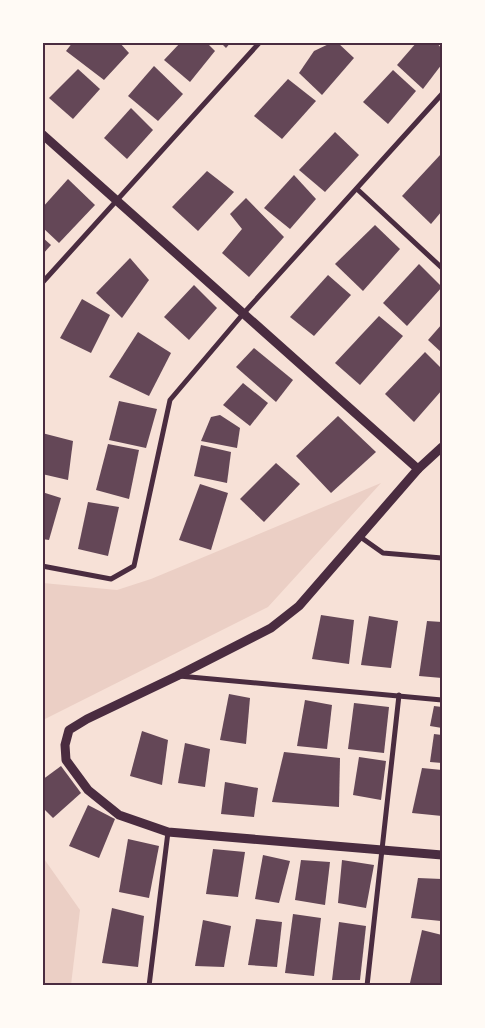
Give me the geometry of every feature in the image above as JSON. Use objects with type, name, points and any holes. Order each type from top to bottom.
[{"type":"street","points":[[42,283],[260,42]]},
{"type":"street","points":[[42,566],[111,579],[134,566],[170,400],[243,314],[442,94]]},
{"type":"street","points":[[42,134],[418,468]]},
{"type":"street","points":[[357,189],[442,268]]},
{"type":"street","points":[[442,447],[418,468],[299,606],[271,628],[87,719],[69,730],[65,744],[66,760],[88,790],[119,815],[168,832],[442,855]]},
{"type":"street","points":[[359,536],[383,553],[442,558]]},
{"type":"street","points":[[177,676],[442,700]]},
{"type":"street","points":[[368,986],[399,695]]},
{"type":"street","points":[[149,986],[168,832]]},
{"type":"shaded area","points":[[381,483],[268,607],[43,720],[43,583],[117,590],[151,579]]},
{"type":"shaded area","points":[[42,856],[80,910],[71,985],[43,985]]},
{"type":"building","points":[[73,42],[93,42],[94,44],[96,42],[119,42],[129,53],[104,80],[66,51]]},
{"type":"building","points":[[181,42],[206,42],[215,51],[190,82],[164,60]]},
{"type":"building","points":[[220,42],[231,42],[226,48]]},
{"type":"building","points":[[337,42],[354,58],[322,95],[299,73],[314,51]]},
{"type":"building","points":[[417,42],[436,42],[442,49],[442,64],[423,89],[397,65]]},
{"type":"building","points":[[154,66],[183,94],[158,121],[128,96]]},
{"type":"building","points":[[78,69],[100,89],[73,119],[49,98]]},
{"type":"building","points":[[393,70],[416,91],[388,124],[363,102]]},
{"type":"building","points":[[288,79],[316,101],[282,139],[254,116]]},
{"type":"building","points":[[131,108],[153,130],[127,159],[104,138]]},
{"type":"building","points":[[335,132],[359,155],[325,192],[299,170]]},
{"type":"building","points":[[441,154],[442,211],[431,224],[402,196]]},
{"type":"building","points":[[207,171],[234,192],[198,231],[172,207]]},
{"type":"building","points":[[294,175],[316,199],[290,229],[264,208]]},
{"type":"building","points":[[68,179],[95,205],[59,243],[42,227],[42,208]]},
{"type":"building","points":[[246,198],[284,237],[249,277],[222,253],[242,229],[230,214]]},
{"type":"building","points":[[375,225],[400,249],[363,291],[335,264]]},
{"type":"building","points":[[42,237],[51,245],[42,255]]},
{"type":"building","points":[[130,258],[149,280],[122,318],[96,293]]},
{"type":"building","points":[[419,264],[442,287],[407,326],[383,303]]},
{"type":"building","points":[[328,275],[351,295],[314,336],[290,317]]},
{"type":"building","points":[[194,285],[217,308],[189,340],[164,317]]},
{"type":"building","points":[[82,299],[110,315],[91,353],[60,338]]},
{"type":"building","points":[[379,316],[403,336],[360,385],[335,363]]},
{"type":"building","points":[[442,324],[442,353],[428,340]]},
{"type":"building","points":[[138,332],[171,353],[149,396],[109,377]]},
{"type":"building","points":[[254,348],[293,380],[276,402],[236,367]]},
{"type":"building","points":[[425,352],[442,369],[442,390],[414,422],[385,394]]},
{"type":"building","points":[[243,383],[268,403],[250,426],[223,405]]},
{"type":"building","points":[[119,401],[157,409],[146,448],[109,440]]},
{"type":"building","points":[[220,415],[240,428],[237,448],[201,441],[211,417]]},
{"type":"building","points":[[338,416],[376,452],[331,493],[296,456]]},
{"type":"building","points":[[42,433],[73,441],[68,480],[42,474]]},
{"type":"building","points":[[108,444],[139,450],[129,499],[96,490]]},
{"type":"building","points":[[201,445],[231,452],[227,483],[194,476]]},
{"type":"building","points":[[276,463],[300,484],[264,522],[240,499]]},
{"type":"building","points":[[200,484],[228,493],[211,550],[179,540]]},
{"type":"building","points":[[42,492],[61,498],[49,540],[42,539]]},
{"type":"building","points":[[88,502],[119,507],[108,556],[78,549]]},
{"type":"building","points":[[321,615],[354,620],[349,664],[312,659]]},
{"type":"building","points":[[369,616],[398,621],[391,668],[361,665]]},
{"type":"building","points":[[427,621],[442,622],[442,678],[419,676]]},
{"type":"building","points":[[229,694],[250,698],[246,744],[220,740]]},
{"type":"building","points":[[305,700],[332,705],[327,749],[297,746]]},
{"type":"building","points":[[354,703],[389,707],[384,753],[348,749]]},
{"type":"building","points":[[434,706],[442,707],[442,728],[430,726]]},
{"type":"building","points":[[142,731],[168,740],[162,785],[130,776]]},
{"type":"building","points":[[434,734],[442,735],[442,763],[430,762]]},
{"type":"building","points":[[185,743],[210,749],[205,787],[178,783]]},
{"type":"building","points":[[284,752],[340,758],[339,807],[272,802]]},
{"type":"building","points":[[359,757],[386,761],[381,800],[353,795]]},
{"type":"building","points":[[61,766],[81,793],[53,818],[42,807],[42,780]]},
{"type":"building","points":[[422,768],[442,770],[442,816],[412,813]]},
{"type":"building","points":[[225,782],[258,788],[254,817],[221,814]]},
{"type":"building","points":[[88,805],[115,819],[99,858],[69,846]]},
{"type":"building","points":[[128,839],[159,846],[149,898],[119,892]]},
{"type":"building","points":[[213,849],[245,852],[238,897],[206,894]]},
{"type":"building","points":[[263,855],[290,861],[279,903],[255,899]]},
{"type":"building","points":[[301,860],[330,862],[325,905],[295,900]]},
{"type":"building","points":[[342,860],[374,865],[366,908],[338,903]]},
{"type":"building","points":[[418,878],[442,879],[441,921],[411,918]]},
{"type":"building","points":[[112,908],[144,916],[138,967],[102,963]]},
{"type":"building","points":[[293,914],[321,918],[314,976],[285,973]]},
{"type":"building","points":[[256,919],[282,922],[277,967],[248,965]]},
{"type":"building","points":[[203,920],[231,926],[224,967],[195,966]]},
{"type":"building","points":[[339,922],[366,926],[360,980],[332,980]]},
{"type":"building","points":[[422,930],[442,935],[442,986],[410,983]]}]
